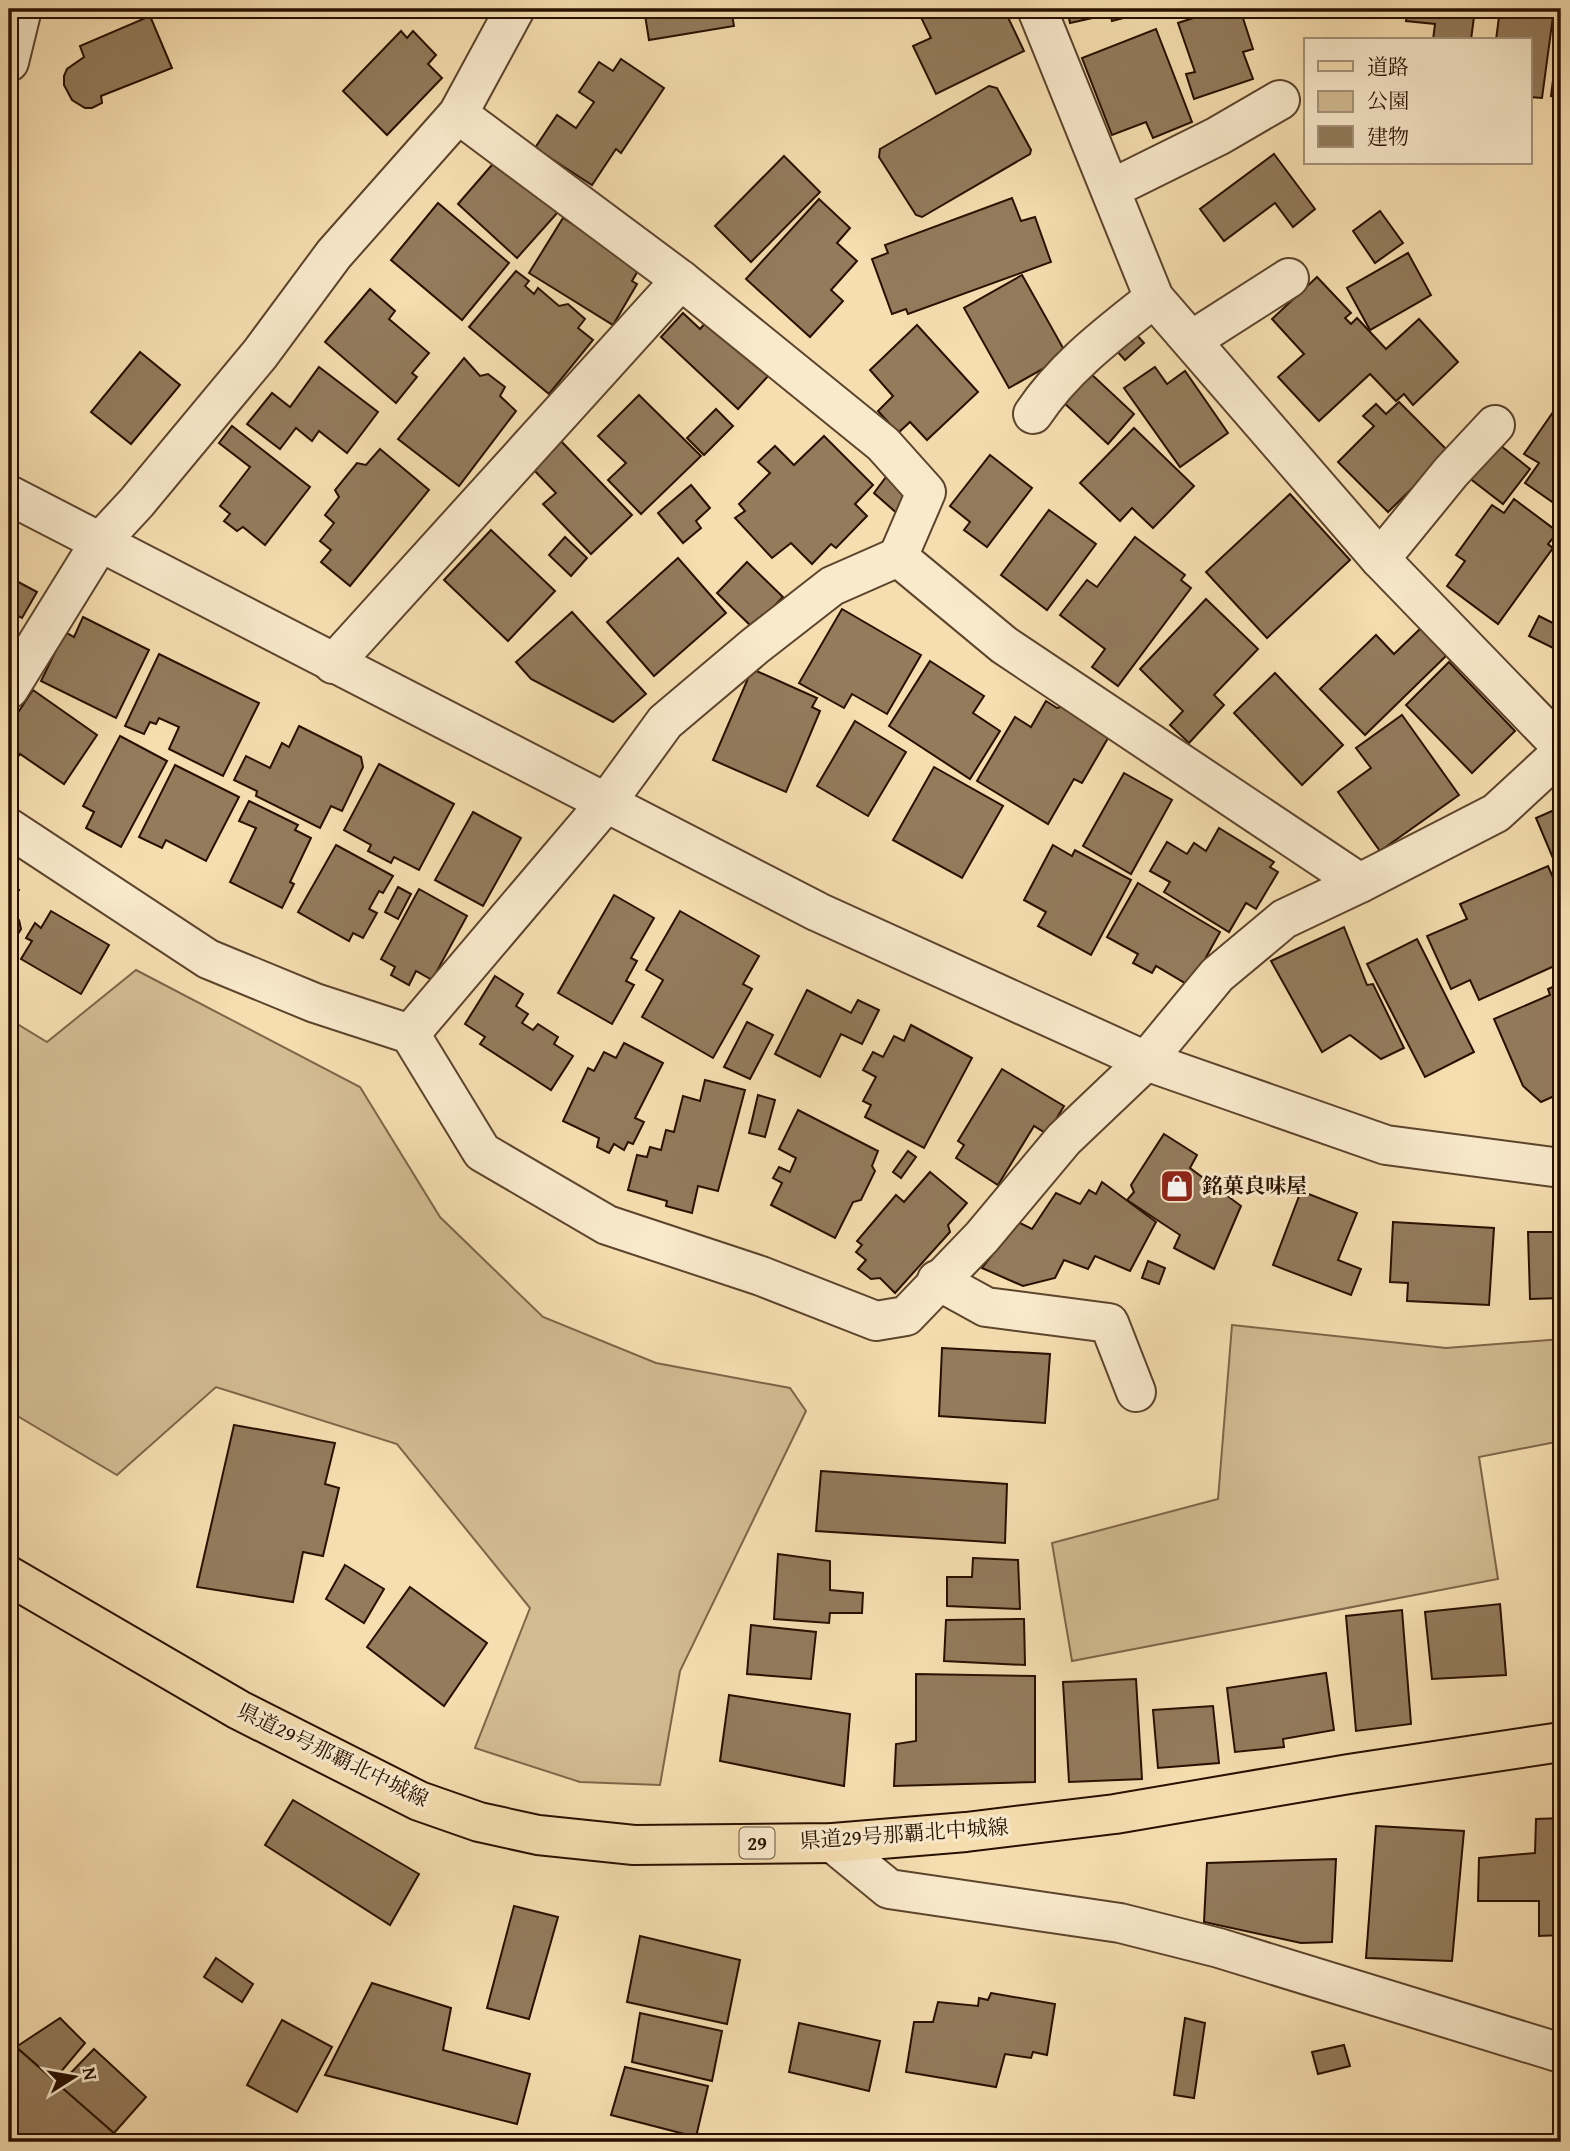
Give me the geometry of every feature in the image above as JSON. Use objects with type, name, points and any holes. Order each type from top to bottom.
[{"type":"main road","name":"県道29号那覇北中城線","points":[[9,1576],[239,1710],[419,1801],[479,1822],[538,1835],[634,1845],[833,1843],[966,1832],[1115,1814],[1561,1742]]},
{"type":"street","points":[[9,62],[22,9]]},
{"type":"street","points":[[9,688],[100,542],[137,502],[260,354],[334,254],[458,114],[515,9]]},
{"type":"street","points":[[9,828],[208,959],[315,1003],[410,1034],[482,1152],[607,1225],[761,1276],[876,1321],[905,1316],[937,1280],[982,1237],[1064,1139],[1146,1061],[1217,975],[1284,919],[1496,813],[1557,760],[1154,298],[1037,9]]},
{"type":"street","points":[[1111,189],[1219,136],[1280,100]]},
{"type":"street","points":[[410,1034],[606,803],[665,722],[832,586],[898,557],[926,492],[883,444],[681,280],[458,114]]},
{"type":"street","points":[[1192,340],[1289,278]]},
{"type":"street","points":[[334,664],[681,280]]},
{"type":"street","points":[[1033,414],[1050,388],[1154,298]]},
{"type":"street","points":[[1380,559],[1451,472],[1495,425]]},
{"type":"street","points":[[9,495],[818,912],[1146,1061],[1386,1145],[1561,1168]]},
{"type":"street","points":[[898,557],[1004,645],[1360,883]]},
{"type":"street","points":[[937,1280],[986,1307],[1109,1323],[1136,1392]]},
{"type":"street","points":[[833,1843],[889,1889],[1145,1929],[1219,1948],[1561,2053]]},
{"type":"green space","points":[[136,970],[360,1087],[440,1217],[543,1317],[656,1363],[790,1388],[806,1411],[680,1671],[660,1785],[580,1782],[475,1748],[530,1608],[397,1444],[216,1387],[117,1475],[9,1411],[9,1019],[47,1042]]},
{"type":"green space","points":[[1232,1325],[1446,1348],[1561,1339],[1561,1441],[1479,1457],[1498,1579],[1072,1661],[1052,1543],[1218,1499]]},
{"type":"building","points":[[644,9],[731,9],[734,26],[649,40]]},
{"type":"building","points":[[917,9],[1004,9],[1024,51],[936,94],[913,46],[931,38]]},
{"type":"building","points":[[1067,9],[1095,9],[1097,17],[1070,23]]},
{"type":"building","points":[[1109,9],[1157,9],[1112,21]]},
{"type":"building","points":[[1221,9],[1240,9],[1253,49],[1243,52],[1253,79],[1194,99],[1186,74],[1195,72],[1178,23]]},
{"type":"building","points":[[1408,9],[1475,9],[1471,38],[1433,38],[1435,24],[1406,21]]},
{"type":"building","points":[[1500,9],[1554,9],[1542,98],[1532,97],[1532,38],[1496,38]]},
{"type":"building","points":[[150,16],[172,68],[101,96],[102,103],[92,108],[85,108],[72,100],[64,85],[64,76],[67,69],[84,57],[80,46]]},
{"type":"building","points":[[1561,17],[1561,97],[1551,96]]},
{"type":"building","points":[[1156,29],[1192,122],[1153,138],[1146,122],[1112,135],[1082,58]]},
{"type":"building","points":[[401,31],[407,38],[413,31],[436,55],[428,64],[442,78],[387,135],[343,91]]},
{"type":"building","points":[[621,59],[664,88],[621,153],[616,149],[592,185],[535,148],[557,115],[576,128],[594,102],[579,92],[599,62],[613,71]]},
{"type":"building","points":[[989,86],[997,88],[1031,150],[1030,154],[922,217],[916,215],[879,157],[880,149]]},
{"type":"building","points":[[1274,154],[1315,209],[1293,227],[1275,203],[1224,241],[1200,209]]},
{"type":"building","points":[[784,156],[820,192],[751,262],[715,226]]},
{"type":"building","points":[[498,158],[558,212],[517,258],[458,204]]},
{"type":"building","points":[[1012,198],[1021,221],[1035,217],[1051,262],[908,314],[906,309],[892,314],[872,259],[888,253],[885,245]]},
{"type":"building","points":[[819,199],[850,228],[837,243],[857,261],[831,290],[843,301],[810,337],[746,279]]},
{"type":"building","points":[[438,203],[509,263],[462,320],[391,260]]},
{"type":"building","points":[[1380,211],[1403,243],[1375,263],[1353,231]]},
{"type":"building","points":[[575,216],[642,264],[632,281],[637,284],[613,325],[529,273],[563,218],[571,223]]},
{"type":"building","points":[[1408,253],[1431,295],[1370,330],[1347,288]]},
{"type":"building","points":[[516,271],[529,281],[525,286],[534,294],[538,288],[559,306],[568,304],[585,319],[578,328],[593,340],[549,394],[469,327]]},
{"type":"building","points":[[1022,275],[1067,355],[1009,388],[964,308]]},
{"type":"building","points":[[1317,277],[1351,313],[1345,318],[1351,324],[1357,318],[1386,349],[1419,319],[1458,362],[1413,405],[1404,394],[1396,401],[1370,374],[1319,421],[1278,377],[1304,354],[1272,319]]},
{"type":"building","points":[[370,289],[395,311],[389,319],[429,353],[412,373],[417,377],[396,403],[325,342]]},
{"type":"building","points":[[683,313],[700,329],[709,319],[769,375],[738,409],[661,337]]},
{"type":"building","points":[[917,325],[978,392],[927,440],[910,422],[898,433],[878,411],[893,396],[870,370]]},
{"type":"building","points":[[1134,332],[1144,343],[1125,360],[1115,349]]},
{"type":"building","points":[[140,352],[180,385],[131,444],[91,412]]},
{"type":"building","points":[[464,358],[480,376],[488,374],[505,387],[500,396],[516,411],[459,486],[398,439]]},
{"type":"building","points":[[319,367],[378,412],[347,453],[319,431],[312,441],[296,428],[280,449],[247,424],[272,393],[290,407]]},
{"type":"building","points":[[1155,367],[1167,384],[1185,371],[1228,433],[1180,467],[1124,388]]},
{"type":"building","points":[[1089,372],[1134,414],[1108,444],[1062,401]]},
{"type":"building","points":[[639,395],[701,456],[641,514],[608,480],[626,463],[598,436]]},
{"type":"building","points":[[1399,402],[1449,452],[1388,512],[1338,462],[1374,426],[1363,416],[1376,404],[1386,414]]},
{"type":"building","points":[[1560,402],[1561,508],[1525,483],[1539,463],[1524,454]]},
{"type":"building","points":[[716,409],[733,426],[704,455],[687,438]]},
{"type":"building","points":[[232,426],[310,487],[265,545],[243,527],[237,531],[224,521],[230,514],[220,506],[250,467],[219,443]]},
{"type":"building","points":[[1134,428],[1194,486],[1153,528],[1132,508],[1120,521],[1080,483]]},
{"type":"building","points":[[824,436],[873,485],[855,504],[867,516],[836,548],[831,544],[812,564],[791,543],[772,558],[735,518],[745,511],[739,504],[770,473],[758,462],[775,446],[794,465]]},
{"type":"building","points":[[559,439],[632,515],[591,554],[543,504],[556,493],[530,466]]},
{"type":"building","points":[[1496,442],[1530,469],[1503,504],[1468,477]]},
{"type":"building","points":[[380,449],[429,490],[350,586],[321,562],[331,550],[320,541],[334,523],[325,515],[339,497],[335,490],[357,463],[366,465]]},
{"type":"building","points":[[990,455],[1032,488],[987,547],[964,530],[970,522],[950,506]]},
{"type":"building","points":[[892,469],[912,487],[900,516],[874,493]]},
{"type":"building","points":[[691,485],[710,508],[696,521],[701,528],[683,543],[658,513]]},
{"type":"building","points":[[1290,494],[1350,560],[1267,638],[1206,572]]},
{"type":"building","points":[[1514,499],[1558,532],[1548,544],[1553,548],[1498,624],[1447,586],[1465,561],[1456,555],[1492,505],[1504,513]]},
{"type":"building","points":[[1049,510],[1096,544],[1047,610],[1001,575]]},
{"type":"building","points":[[491,530],[555,591],[508,641],[444,580]]},
{"type":"building","points":[[565,537],[587,558],[571,576],[549,555]]},
{"type":"building","points":[[1135,537],[1185,575],[1181,580],[1191,588],[1118,686],[1092,667],[1105,649],[1060,615],[1087,580],[1097,587]]},
{"type":"building","points":[[678,558],[726,613],[654,676],[607,622]]},
{"type":"building","points":[[747,562],[783,597],[753,628],[717,593]]},
{"type":"building","points":[[9,577],[37,592],[22,618],[12,613],[9,621]]},
{"type":"building","points":[[1206,599],[1258,649],[1214,695],[1224,705],[1189,743],[1170,725],[1183,711],[1140,669]]},
{"type":"building","points":[[842,609],[921,655],[887,714],[852,694],[844,708],[799,683]]},
{"type":"building","points":[[572,612],[646,694],[613,722],[531,679],[516,662]]},
{"type":"building","points":[[1539,616],[1561,627],[1561,636],[1555,649],[1529,636]]},
{"type":"building","points":[[83,617],[149,650],[116,718],[41,681],[65,632],[74,637]]},
{"type":"building","points":[[1422,627],[1447,655],[1365,735],[1320,689],[1376,635],[1394,654]]},
{"type":"building","points":[[159,654],[259,703],[223,776],[169,749],[179,727],[159,718],[156,724],[150,722],[144,734],[125,726]]},
{"type":"building","points":[[930,661],[984,696],[973,713],[1000,731],[970,779],[889,726]]},
{"type":"building","points":[[1449,662],[1515,731],[1472,773],[1406,705]]},
{"type":"building","points":[[752,669],[817,698],[812,707],[820,711],[786,792],[713,760]]},
{"type":"building","points":[[1275,673],[1343,745],[1302,785],[1234,713]]},
{"type":"building","points":[[33,690],[97,735],[64,784],[20,754],[13,764],[9,761],[9,726]]},
{"type":"building","points":[[1046,701],[1057,708],[1077,703],[1115,726],[1082,783],[1074,779],[1048,824],[977,781],[1015,717],[1031,727]]},
{"type":"building","points":[[1402,715],[1459,795],[1380,851],[1338,792],[1371,768],[1356,748]]},
{"type":"building","points":[[855,721],[906,752],[868,816],[817,786]]},
{"type":"building","points":[[299,726],[361,757],[363,767],[342,811],[331,806],[320,828],[256,796],[257,791],[234,780],[246,756],[270,768],[282,743],[289,747]]},
{"type":"building","points":[[120,736],[167,761],[121,847],[86,828],[94,812],[83,806]]},
{"type":"building","points":[[379,764],[454,804],[419,870],[394,857],[391,863],[368,851],[371,845],[344,830]]},
{"type":"building","points":[[175,765],[239,797],[206,861],[166,840],[162,848],[139,837]]},
{"type":"building","points":[[934,767],[1003,806],[962,878],[893,840]]},
{"type":"building","points":[[1124,773],[1172,800],[1131,874],[1083,846]]},
{"type":"building","points":[[249,801],[298,825],[295,830],[311,838],[290,882],[294,884],[282,908],[230,882],[256,828],[239,821]]},
{"type":"building","points":[[1561,807],[1561,868],[1558,870],[1536,818]]},
{"type":"building","points":[[473,812],[521,838],[483,906],[435,880]]},
{"type":"building","points":[[1219,828],[1274,862],[1270,867],[1278,872],[1256,909],[1246,903],[1229,932],[1164,892],[1170,882],[1150,871],[1167,842],[1187,854],[1194,843],[1206,851]]},
{"type":"building","points":[[336,845],[393,876],[383,893],[379,891],[369,909],[377,913],[363,938],[353,933],[349,941],[298,912]]},
{"type":"building","points":[[1053,845],[1072,856],[1075,850],[1131,880],[1091,955],[1038,926],[1046,912],[1024,900]]},
{"type":"building","points":[[1548,866],[1561,896],[1561,963],[1479,1000],[1470,980],[1451,989],[1427,936],[1467,919],[1460,904]]},
{"type":"building","points":[[9,883],[19,890],[9,904]]},
{"type":"building","points":[[1138,883],[1220,932],[1190,986],[1156,966],[1152,973],[1133,963],[1138,954],[1107,937]]},
{"type":"building","points":[[398,887],[411,894],[398,919],[385,912]]},
{"type":"building","points":[[419,889],[467,916],[432,980],[416,971],[409,985],[391,975],[395,967],[381,959]]},
{"type":"building","points":[[614,895],[654,918],[631,958],[637,961],[626,981],[634,985],[612,1024],[558,993]]},
{"type":"building","points":[[51,911],[109,945],[81,994],[21,959],[32,941],[26,938],[35,923],[41,928]]},
{"type":"building","points":[[680,911],[759,956],[743,984],[752,989],[713,1058],[642,1017],[663,980],[646,970]]},
{"type":"building","points":[[9,913],[19,920],[21,929],[9,948]]},
{"type":"building","points":[[1344,927],[1367,985],[1373,984],[1404,1048],[1381,1059],[1350,1035],[1322,1052],[1271,961]]},
{"type":"building","points":[[1417,939],[1474,1052],[1425,1077],[1367,964]]},
{"type":"building","points":[[495,976],[523,994],[516,1006],[528,1014],[522,1023],[533,1030],[538,1024],[558,1037],[554,1044],[573,1056],[551,1090],[480,1044],[485,1037],[465,1024]]},
{"type":"building","points":[[1561,983],[1561,1061],[1558,1063],[1561,1071],[1561,1093],[1541,1102],[1523,1086],[1494,1019],[1550,995],[1548,989]]},
{"type":"building","points":[[807,990],[851,1013],[858,1000],[879,1010],[862,1044],[841,1034],[820,1077],[775,1054]]},
{"type":"building","points":[[747,1022],[773,1035],[750,1079],[724,1067]]},
{"type":"building","points":[[911,1025],[972,1058],[924,1148],[865,1117],[871,1105],[863,1101],[876,1077],[863,1070],[873,1052],[883,1057],[894,1036],[904,1041]]},
{"type":"building","points":[[624,1043],[663,1063],[635,1118],[644,1122],[633,1144],[628,1142],[624,1150],[614,1144],[609,1153],[597,1147],[599,1138],[563,1121],[588,1068],[594,1071],[604,1052],[616,1058]]},
{"type":"building","points":[[1002,1069],[1064,1106],[1047,1134],[1034,1126],[998,1185],[956,1158],[964,1145],[958,1141]]},
{"type":"building","points":[[705,1080],[745,1090],[718,1191],[698,1186],[692,1213],[666,1206],[667,1201],[628,1190],[637,1155],[647,1157],[650,1147],[661,1150],[666,1130],[674,1132],[683,1096],[700,1101]]},
{"type":"building","points":[[758,1095],[775,1100],[765,1137],[749,1133]]},
{"type":"building","points":[[798,1110],[878,1151],[872,1166],[875,1171],[861,1200],[853,1202],[835,1238],[771,1205],[782,1183],[773,1178],[779,1167],[790,1172],[796,1158],[779,1149]]},
{"type":"building","points":[[1164,1134],[1197,1155],[1190,1168],[1241,1206],[1214,1269],[1174,1248],[1180,1235],[1127,1200],[1134,1192],[1131,1185]]},
{"type":"building","points":[[908,1151],[916,1157],[901,1178],[893,1172]]},
{"type":"building","points":[[930,1172],[967,1203],[948,1225],[950,1232],[895,1293],[880,1278],[871,1279],[858,1269],[866,1260],[856,1252],[862,1245],[857,1241],[896,1195],[904,1202]]},
{"type":"building","points":[[1102,1182],[1156,1222],[1130,1271],[1095,1256],[1088,1269],[1064,1260],[1055,1278],[1023,1286],[982,1268],[1018,1222],[1032,1229],[1056,1193],[1080,1204],[1089,1190],[1096,1194]]},
{"type":"building","points":[[1301,1191],[1357,1213],[1338,1260],[1361,1269],[1351,1295],[1273,1265]]},
{"type":"building","points":[[1393,1222],[1494,1228],[1489,1305],[1407,1301],[1408,1283],[1390,1282]]},
{"type":"building","points":[[1528,1232],[1561,1232],[1561,1298],[1530,1299]]},
{"type":"building","points":[[1148,1261],[1165,1268],[1159,1284],[1142,1278]]},
{"type":"building","points":[[942,1348],[1050,1354],[1045,1423],[939,1416]]},
{"type":"building","points":[[234,1425],[335,1443],[325,1484],[339,1488],[323,1556],[303,1552],[293,1602],[197,1587]]},
{"type":"building","points":[[821,1471],[1007,1484],[1005,1543],[816,1531]]},
{"type":"building","points":[[778,1554],[830,1561],[830,1590],[863,1593],[862,1613],[830,1613],[829,1623],[774,1619]]},
{"type":"building","points":[[973,1558],[1018,1560],[1020,1609],[947,1606],[947,1577],[972,1577]]},
{"type":"building","points":[[345,1565],[384,1589],[364,1623],[326,1599]]},
{"type":"building","points":[[410,1587],[487,1643],[444,1706],[367,1647]]},
{"type":"building","points":[[1500,1604],[1506,1675],[1432,1679],[1425,1612]]},
{"type":"building","points":[[1402,1610],[1411,1724],[1356,1731],[1346,1616]]},
{"type":"building","points":[[1024,1619],[1025,1665],[944,1661],[946,1620]]},
{"type":"building","points":[[751,1625],[816,1632],[811,1679],[747,1674]]},
{"type":"building","points":[[1326,1673],[1334,1730],[1283,1739],[1284,1747],[1235,1752],[1227,1688]]},
{"type":"building","points":[[916,1674],[1035,1676],[1035,1782],[894,1786],[896,1744],[916,1741]]},
{"type":"building","points":[[1136,1679],[1142,1779],[1069,1782],[1063,1682]]},
{"type":"building","points":[[729,1695],[850,1714],[844,1786],[720,1761]]},
{"type":"building","points":[[1213,1706],[1219,1763],[1158,1768],[1153,1710]]},
{"type":"building","points":[[293,1800],[419,1874],[390,1925],[265,1845]]},
{"type":"building","points":[[1561,1818],[1561,1935],[1539,1936],[1539,1901],[1478,1901],[1479,1858],[1535,1853],[1536,1819]]},
{"type":"building","points":[[1376,1826],[1464,1831],[1452,1961],[1366,1958]]},
{"type":"building","points":[[1336,1859],[1332,1942],[1301,1943],[1204,1922],[1207,1863]]},
{"type":"building","points":[[514,1906],[558,1917],[529,2019],[487,2008]]},
{"type":"building","points":[[640,1936],[740,1960],[727,2024],[627,2002]]},
{"type":"building","points":[[216,1958],[253,1984],[242,2002],[204,1977]]},
{"type":"building","points":[[372,1983],[451,2008],[443,2050],[530,2074],[517,2124],[325,2075]]},
{"type":"building","points":[[991,1993],[1055,2004],[1047,2055],[1033,2052],[1031,2058],[1005,2054],[996,2087],[906,2072],[914,2022],[933,2022],[938,2002],[978,2006],[979,1998],[988,2000]]},
{"type":"building","points":[[640,2013],[722,2031],[712,2081],[632,2062]]},
{"type":"building","points":[[60,2018],[85,2043],[54,2080],[16,2047]]},
{"type":"building","points":[[1185,2018],[1205,2023],[1194,2098],[1174,2095]]},
{"type":"building","points":[[282,2020],[332,2047],[297,2112],[247,2085]]},
{"type":"building","points":[[799,2023],[880,2041],[869,2091],[789,2072]]},
{"type":"building","points":[[1344,2045],[1350,2066],[1318,2074],[1312,2052]]},
{"type":"building","points":[[16,2047],[114,2133],[105,2142],[9,2142],[9,2055]]},
{"type":"building","points":[[94,2049],[146,2097],[114,2133],[59,2085]]},
{"type":"building","points":[[625,2067],[708,2086],[696,2137],[611,2115]]},
{"type":"place","name":"銘菓良味屋","points":[[1177,1186]]}]
